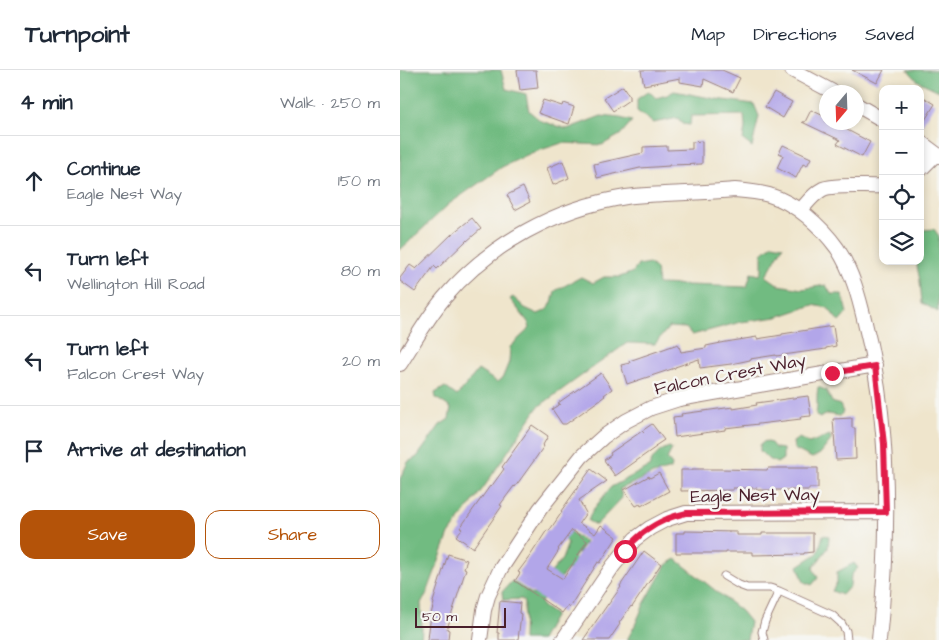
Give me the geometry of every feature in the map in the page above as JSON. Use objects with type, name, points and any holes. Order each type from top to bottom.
[{"type":"street","points":[[792,70],[820,85]]},
{"type":"street","points":[[864,110],[879,118]]},
{"type":"street","points":[[924,145],[937,155],[924,166]]},
{"type":"street","points":[[800,211],[814,195],[833,186],[879,186]]},
{"type":"street","points":[[400,364],[430,316],[462,278],[502,246],[557,216],[593,204],[629,196],[736,190],[770,196],[787,203],[800,211],[824,232],[837,249],[847,267],[855,285],[875,366],[884,444],[886,512],[886,552],[879,640]]},
{"type":"street","name":"Falcon Crest Way","points":[[480,640],[488,596],[500,570],[540,509],[582,456],[602,437],[626,421],[651,408],[679,399],[875,366]]},
{"type":"street","name":"Eagle Nest Way","points":[[563,640],[613,566],[635,539],[667,519],[686,513],[886,512]]},
{"type":"lane","points":[[724,576],[747,588],[770,588],[780,591],[832,615],[844,627],[847,640]]},
{"type":"lane","points":[[764,640],[762,632],[780,591]]},
{"type":"green space","points":[[400,70],[501,70],[506,89],[526,94],[529,111],[541,121],[567,129],[601,116],[632,121],[620,135],[602,145],[562,143],[531,153],[502,167],[449,204],[400,250]]},
{"type":"green space","points":[[908,70],[939,70],[939,91],[918,81]]},
{"type":"green space","points":[[649,91],[656,98],[674,91],[754,104],[759,116],[752,147],[743,140],[744,115],[691,116],[690,125],[682,124],[678,118],[653,123],[637,111],[637,99]]},
{"type":"green space","points":[[934,229],[939,236],[938,312],[922,303],[917,265],[924,265],[924,230]]},
{"type":"green space","points":[[773,244],[783,246],[766,276],[779,285],[802,289],[826,285],[831,294],[842,294],[847,313],[839,322],[828,308],[813,305],[777,317],[741,322],[692,335],[686,328],[669,327],[655,344],[627,343],[538,407],[484,487],[449,534],[427,593],[421,603],[421,640],[400,640],[400,479],[408,462],[417,457],[440,425],[449,419],[451,408],[436,398],[435,393],[445,387],[457,396],[478,370],[497,382],[502,379],[509,362],[510,347],[530,328],[528,322],[510,299],[513,297],[525,308],[538,314],[546,310],[550,305],[555,291],[581,277],[593,283],[604,277],[620,277],[633,272],[638,265],[649,263],[656,269],[658,284],[747,287],[751,273],[760,275],[762,270],[762,253]]},
{"type":"green space","points":[[818,387],[826,390],[832,402],[840,405],[843,412],[840,416],[828,414],[819,418],[816,415]]},
{"type":"green space","points":[[830,435],[831,440],[820,454],[812,458],[794,449],[793,442],[799,438],[809,443]]},
{"type":"green space","points":[[765,441],[771,443],[775,448],[783,449],[783,459],[777,463],[767,458],[760,451],[760,445]]},
{"type":"green space","points":[[670,447],[672,449],[667,459],[672,465],[671,469],[653,474],[620,489],[622,498],[596,525],[588,521],[592,511],[611,487],[649,467],[657,454]]},
{"type":"green space","points":[[559,524],[585,542],[574,558],[578,564],[575,570],[568,569],[541,602],[542,606],[555,615],[541,640],[523,640],[524,603],[522,599],[503,600],[502,592],[512,581],[533,595],[562,559],[568,543],[561,535]]},
{"type":"green space","points":[[823,535],[829,536],[828,548],[813,568],[818,578],[812,585],[804,582],[798,566],[818,553]]},
{"type":"green space","points":[[676,559],[741,611],[750,622],[747,640],[627,640],[644,604],[666,565]]},
{"type":"green space","points":[[854,563],[858,568],[851,575],[850,586],[842,595],[832,591],[837,582],[837,572]]},
{"type":"building","points":[[517,70],[536,70],[538,88],[520,90]]},
{"type":"building","points":[[641,70],[722,70],[740,78],[733,92],[704,79],[703,86],[680,82],[680,78],[644,85]]},
{"type":"building","points":[[852,70],[884,70],[877,83]]},
{"type":"building","points":[[623,86],[629,96],[629,100],[613,111],[604,98]]},
{"type":"building","points":[[774,92],[792,102],[783,118],[765,107]]},
{"type":"building","points":[[924,97],[935,104],[924,122]]},
{"type":"building","points":[[543,100],[562,106],[563,103],[574,107],[569,124],[538,113]]},
{"type":"building","points":[[811,110],[819,114],[819,130],[847,130],[870,142],[862,157],[837,144],[840,140],[802,122],[805,122]]},
{"type":"building","points":[[702,141],[702,164],[640,168],[597,178],[594,164],[643,153],[643,147],[667,146],[667,150],[692,149],[692,142]]},
{"type":"building","points":[[783,145],[811,158],[807,166],[803,164],[796,178],[777,168],[783,155],[779,153]]},
{"type":"building","points":[[563,161],[569,178],[553,185],[547,168]]},
{"type":"building","points":[[523,187],[530,202],[515,210],[507,195]]},
{"type":"building","points":[[472,218],[481,229],[437,269],[434,266],[415,292],[400,281],[400,278],[410,265],[416,269],[453,233]]},
{"type":"building","points":[[833,326],[836,346],[826,349],[776,355],[700,368],[699,359],[627,384],[621,365],[678,344],[681,352],[706,348],[706,346],[726,342],[757,337],[757,339]]},
{"type":"building","points":[[601,373],[612,389],[566,424],[562,424],[552,409]]},
{"type":"building","points":[[808,396],[811,416],[675,437],[673,417],[682,416],[681,414],[733,407],[733,409],[757,405],[756,403]]},
{"type":"building","points":[[852,418],[852,428],[855,428],[856,459],[836,460],[833,419]]},
{"type":"building","points":[[652,424],[664,440],[615,476],[604,460],[611,455],[610,453]]},
{"type":"building","points":[[532,425],[548,436],[544,446],[500,505],[502,506],[473,548],[456,536],[504,469],[502,467]]},
{"type":"building","points":[[768,468],[818,468],[818,488],[809,488],[809,490],[757,490],[757,488],[733,488],[733,490],[681,491],[681,470],[767,470]]},
{"type":"building","points":[[591,469],[607,481],[579,500],[586,513],[579,523],[595,534],[601,525],[617,537],[600,563],[598,562],[569,608],[567,606],[562,613],[515,581],[520,573],[518,572],[547,530],[549,531]],"holes":[[[572,530],[587,541],[563,579],[547,569],[558,549]]]},
{"type":"building","points":[[659,473],[669,491],[641,506],[640,504],[636,506],[624,490],[649,476],[650,478]]},
{"type":"building","points":[[685,531],[737,532],[737,535],[813,533],[813,552],[804,554],[752,555],[752,552],[676,553],[676,533],[685,533]]},
{"type":"building","points":[[644,551],[661,564],[632,607],[619,623],[609,640],[583,640],[621,587]]},
{"type":"building","points":[[448,554],[467,560],[464,568],[466,569],[447,629],[449,630],[448,640],[430,640],[428,639],[433,602]]},
{"type":"building","points":[[500,601],[520,603],[519,613],[521,614],[518,640],[499,640],[499,633],[497,633]]},
{"type":"route","points":[[625,551],[635,539],[650,528],[667,519],[686,513],[886,512],[884,444],[875,366],[832,373]]}]
